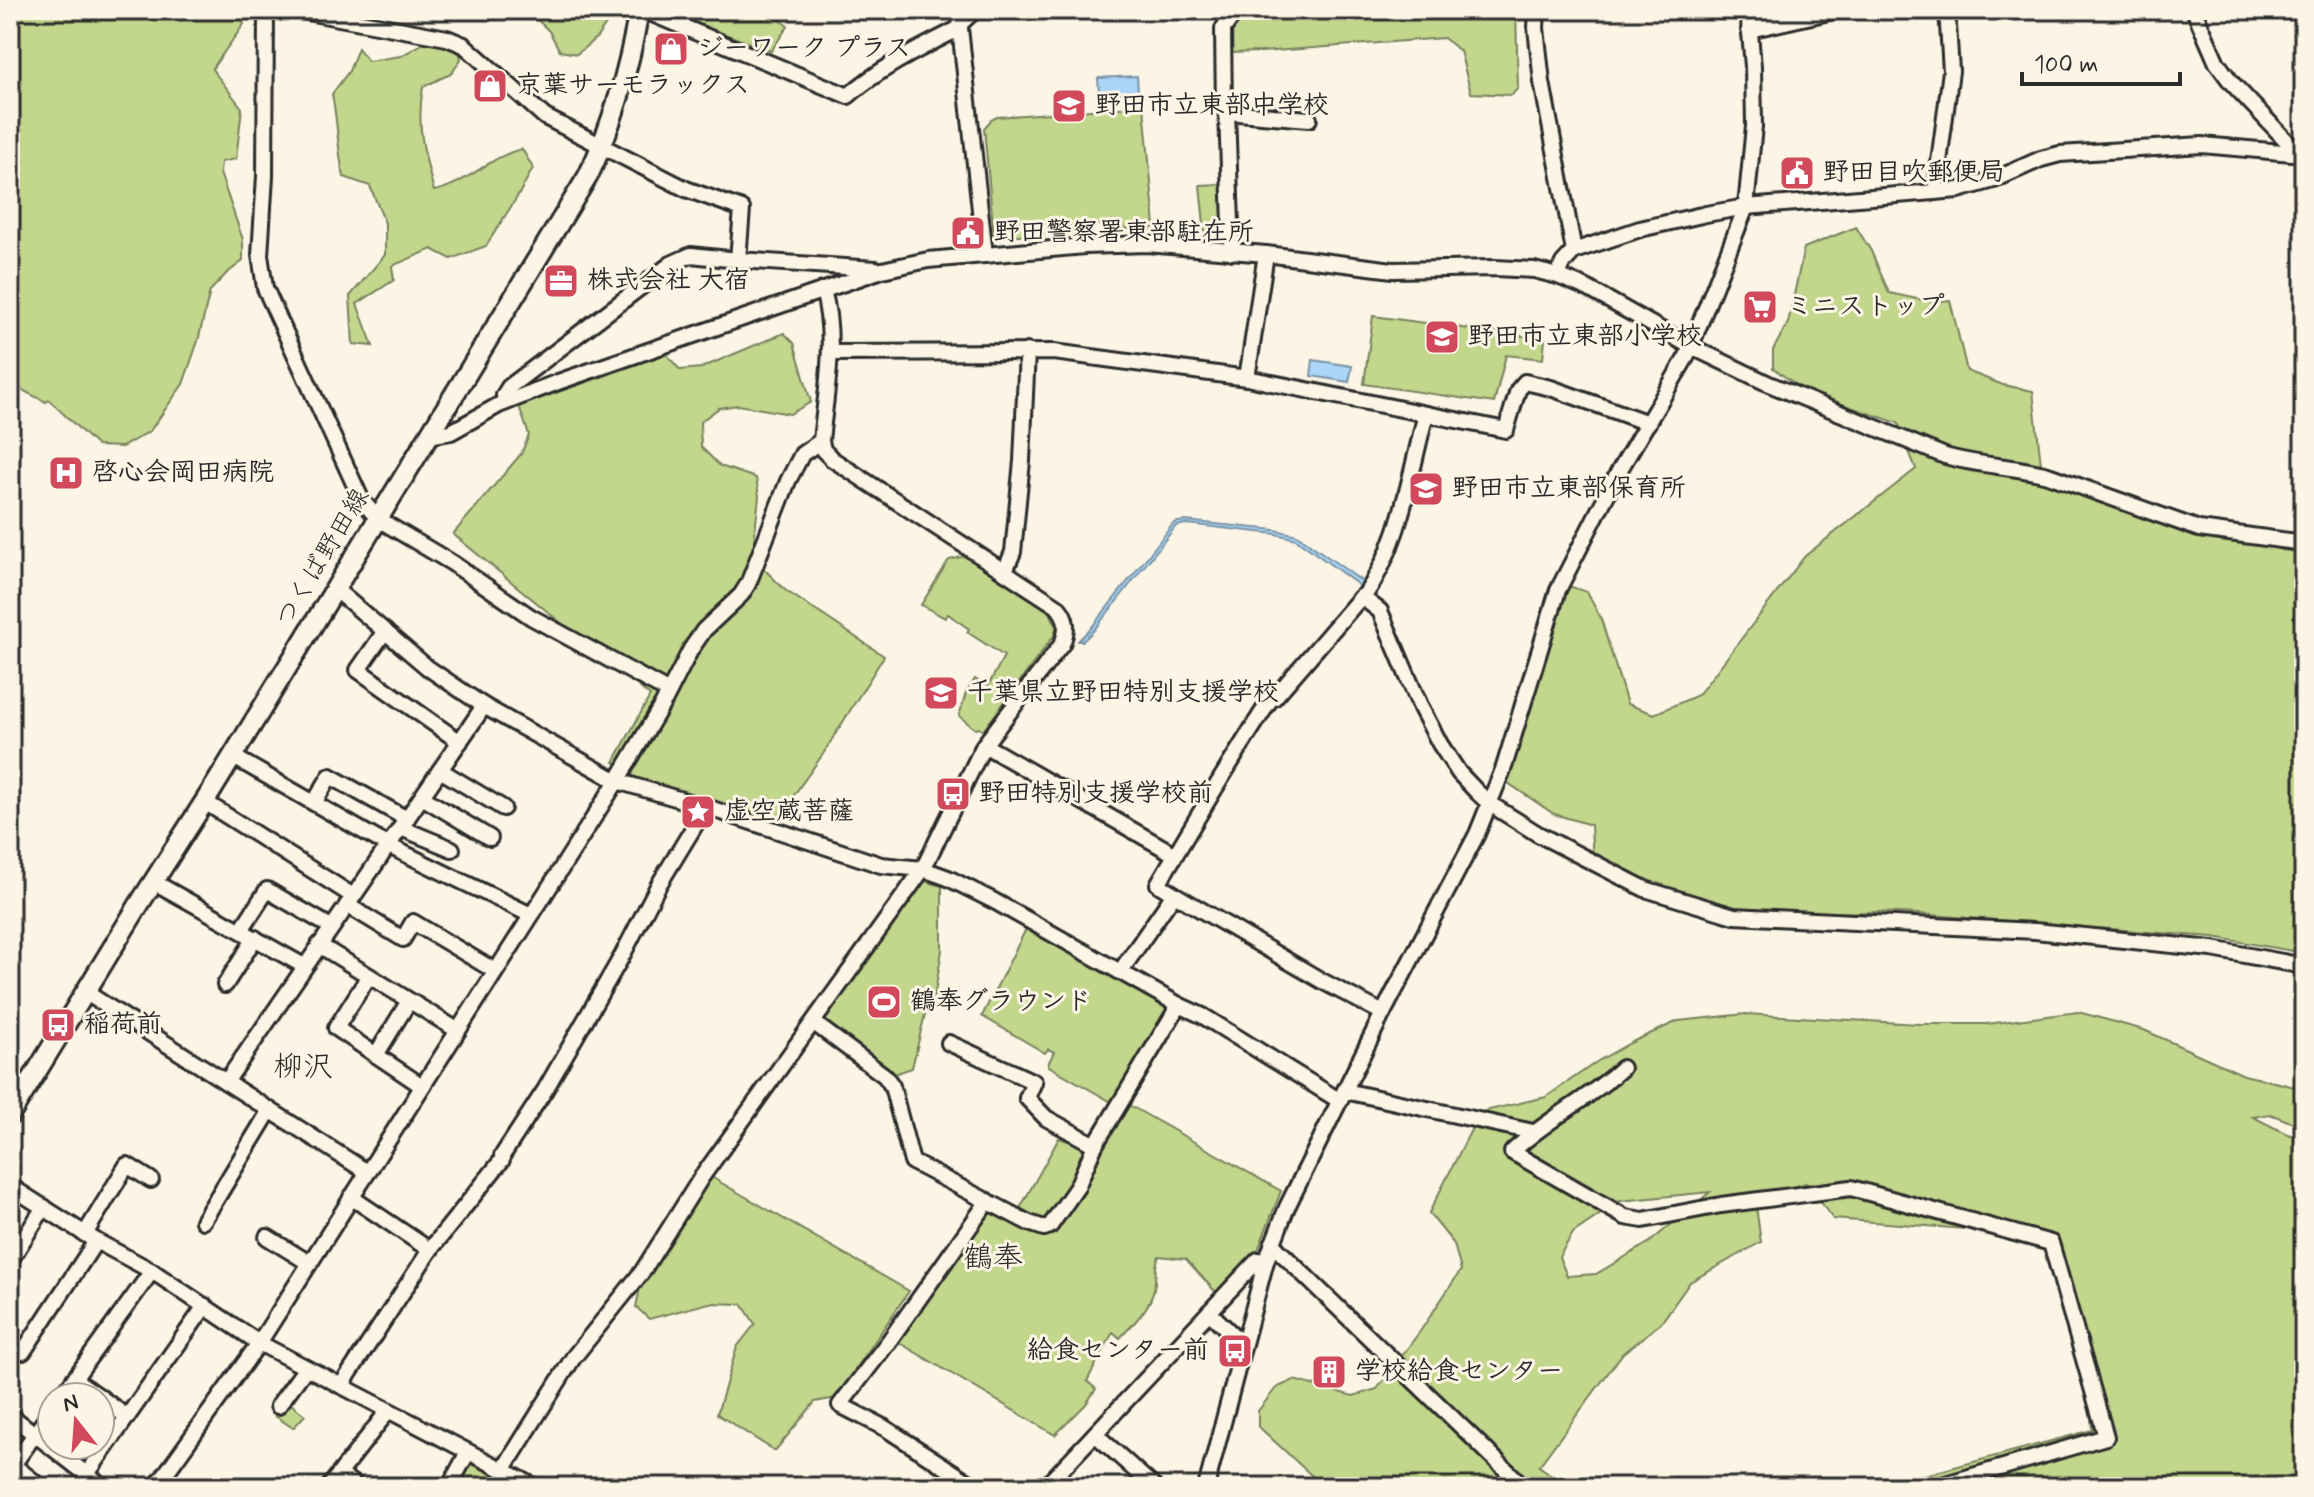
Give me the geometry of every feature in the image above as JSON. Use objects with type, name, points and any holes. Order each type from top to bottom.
[{"type":"main road","name":"つくば野田線","points":[[10,1115],[567,213],[602,146],[623,86],[641,10]]},
{"type":"street","points":[[266,10],[265,176],[260,269],[265,288],[361,499],[378,519],[452,563],[531,617],[669,692]]},
{"type":"street","points":[[296,10],[447,38],[464,45],[545,117],[686,189],[742,209],[738,260]]},
{"type":"street","points":[[641,10],[848,96],[897,61],[960,28]]},
{"type":"street","points":[[975,10],[960,24],[960,28],[985,255]]},
{"type":"street","points":[[1232,252],[1223,29],[1237,10]]},
{"type":"street","points":[[1537,10],[1542,82],[1574,251]]},
{"type":"street","points":[[1206,1487],[1266,1261],[1287,1207],[1490,804],[1519,722],[1558,590],[1613,483],[1687,356],[1746,207],[1754,126],[1748,10]]},
{"type":"street","points":[[1749,30],[1838,10]]},
{"type":"street","points":[[1935,192],[1951,71],[1947,10]]},
{"type":"street","points":[[2194,10],[2217,63],[2231,82],[2302,154]]},
{"type":"street","points":[[1227,112],[1309,119]]},
{"type":"street","points":[[1558,276],[1563,263],[1574,251],[1640,229],[1746,207],[1975,187],[2060,154],[2202,145],[2302,154]]},
{"type":"street","points":[[428,436],[451,432],[505,402],[610,363],[882,270],[916,262],[985,255],[1112,244],[1167,245],[1393,270],[1495,268],[1534,270],[1558,276],[1597,293],[1690,346],[1769,384],[1945,456],[2048,475],[2199,529],[2304,543]]},
{"type":"street","points":[[1247,378],[1266,254]]},
{"type":"street","points":[[505,402],[504,395],[509,387],[671,264],[691,255],[882,270]]},
{"type":"street","points":[[503,1470],[573,1358],[642,1272],[701,1178],[923,869],[984,745],[1062,644],[1067,632],[1067,622],[1057,606],[832,459],[823,450],[821,441],[830,353],[830,320],[823,290]]},
{"type":"street","points":[[830,353],[1027,351],[1081,355],[1247,378],[1506,430],[1518,390],[1525,382],[1551,388],[1648,423]]},
{"type":"street","points":[[1005,571],[1013,552],[1022,461],[1027,351]]},
{"type":"street","points":[[1383,1013],[1322,981],[1158,884],[1272,697],[1374,582],[1393,546],[1426,414]]},
{"type":"street","points":[[156,1487],[259,1343],[617,781],[691,649],[704,630],[741,595],[748,584],[788,481],[802,454],[821,441]]},
{"type":"street","points":[[335,589],[428,668],[484,706],[617,781],[881,865],[923,869],[994,901],[1342,1096],[1533,1132]]},
{"type":"street","points":[[1363,598],[1380,611],[1421,708],[1459,773],[1490,804],[1538,834],[1645,889],[1734,916],[2035,931],[2212,949],[2304,966]]},
{"type":"street","points":[[385,631],[358,670],[460,742]]},
{"type":"street","points":[[226,1082],[484,706]]},
{"type":"street","points":[[984,745],[1174,854]]},
{"type":"street","points":[[232,756],[389,846],[531,915]]},
{"type":"street","points":[[440,770],[503,808]]},
{"type":"street","points":[[314,803],[330,776],[452,849]]},
{"type":"street","points":[[422,797],[490,838]]},
{"type":"street","points":[[205,802],[403,939],[413,922],[495,971]]},
{"type":"street","points":[[341,1386],[430,1250],[502,1160],[706,807]]},
{"type":"street","points":[[154,882],[304,966]]},
{"type":"street","points":[[241,930],[267,890],[331,927]]},
{"type":"street","points":[[1120,972],[1174,894]]},
{"type":"street","points":[[225,985],[255,938]]},
{"type":"street","points":[[319,945],[457,1030]]},
{"type":"street","points":[[369,976],[336,1028],[422,1086]]},
{"type":"street","points":[[85,992],[367,1172]]},
{"type":"street","points":[[376,1055],[409,1001]]},
{"type":"street","points":[[814,1023],[885,1076],[892,1086],[912,1162],[1044,1228],[1050,1226],[1077,1187],[1095,1145],[1179,1005]]},
{"type":"street","points":[[949,1043],[1034,1082],[1027,1098],[1046,1118],[1095,1145]]},
{"type":"street","points":[[1622,1068],[1577,1104],[1533,1132],[1512,1152],[1625,1217],[1643,1220],[1721,1205],[1851,1188],[2051,1243],[2106,1437],[1935,1487]]},
{"type":"street","points":[[203,1221],[270,1110]]},
{"type":"street","points":[[10,1344],[23,1352],[90,1238],[127,1165],[151,1180]]},
{"type":"street","points":[[10,1186],[90,1238],[152,1271],[259,1343],[536,1487]]},
{"type":"street","points":[[351,1197],[430,1250]]},
{"type":"street","points":[[976,1487],[885,1428],[840,1405],[988,1201]]},
{"type":"street","points":[[10,1261],[44,1207]]},
{"type":"street","points":[[267,1237],[309,1263]]},
{"type":"street","points":[[1272,1244],[1524,1487]]},
{"type":"street","points":[[1045,1487],[1258,1260],[1266,1261]]},
{"type":"street","points":[[77,1381],[74,1379],[152,1271]]},
{"type":"street","points":[[87,1474],[205,1306]]},
{"type":"street","points":[[1209,1312],[1237,1339],[1244,1341]]},
{"type":"street","points":[[278,1406],[306,1368]]},
{"type":"street","points":[[116,1409],[127,1417]]},
{"type":"street","points":[[329,1487],[388,1411]]},
{"type":"street","points":[[10,1415],[103,1487]]},
{"type":"street","points":[[35,1434],[13,1465],[41,1487]]},
{"type":"street","points":[[1095,1434],[1154,1487]]},
{"type":"street","points":[[449,1487],[468,1452]]},
{"type":"street","points":[[340,1474],[357,1487]]},
{"type":"green space","points":[[10,10],[240,10],[244,24],[212,69],[242,108],[236,159],[221,162],[220,173],[243,240],[243,261],[210,291],[198,341],[183,384],[150,431],[122,447],[97,446],[49,400],[46,402],[10,384]]},
{"type":"green space","points":[[527,10],[616,10],[597,37],[577,54],[560,51],[549,31]]},
{"type":"green space","points":[[676,10],[767,10],[788,26],[771,51],[673,15]]},
{"type":"green space","points":[[1229,10],[1516,10],[1518,88],[1512,95],[1471,93],[1460,51],[1444,38],[1228,53],[1218,37],[1223,16]]},
{"type":"green space","points":[[455,35],[461,59],[452,73],[423,87],[421,101],[422,139],[434,191],[457,183],[499,158],[522,149],[533,168],[486,246],[451,259],[432,249],[392,266],[394,280],[357,304],[373,346],[353,344],[350,296],[385,255],[385,223],[370,186],[344,177],[332,94],[349,71],[358,48],[368,61],[401,56],[422,44]]},
{"type":"green space","points":[[1144,106],[1155,226],[1143,231],[1094,224],[1063,226],[1042,234],[994,236],[984,128],[991,120],[997,117]]},
{"type":"green space","points":[[1200,185],[1225,185],[1229,246],[1206,244]]},
{"type":"green space","points":[[1856,227],[1871,251],[1889,293],[1931,302],[1950,300],[1967,371],[2003,385],[2033,391],[2041,464],[2101,502],[2282,550],[2304,553],[2304,953],[2213,937],[1918,914],[1713,915],[1593,863],[1591,825],[1554,814],[1505,781],[1566,585],[1587,592],[1601,619],[1627,704],[1654,714],[1698,695],[1805,556],[1916,469],[1898,423],[1806,392],[1773,368],[1773,350],[1788,323],[1804,248]]},
{"type":"green space","points":[[1373,316],[1545,339],[1543,359],[1506,355],[1494,403],[1364,384]]},
{"type":"green space","points":[[784,333],[794,343],[811,402],[790,414],[738,405],[719,408],[700,422],[701,447],[720,466],[756,478],[759,496],[754,541],[763,568],[785,590],[884,656],[823,754],[774,823],[711,807],[699,821],[614,762],[650,696],[453,534],[521,454],[529,435],[519,406],[609,374],[656,342],[680,370],[701,368]]},
{"type":"green space","points":[[965,556],[1050,612],[1056,626],[1055,634],[983,731],[975,729],[959,716],[966,693],[975,679],[987,688],[1004,656],[967,632],[969,629],[948,614],[945,618],[921,605],[949,560]]},
{"type":"green space","name":"鶴奉グラウンド","points":[[924,881],[942,886],[942,950],[935,993],[926,1010],[912,1068],[888,1076],[821,1022]]},
{"type":"green space","points":[[1027,927],[1169,1006],[1170,1011],[1113,1103],[1049,1066],[1054,1052],[1048,1049],[1045,1053],[982,1016]]},
{"type":"green space","points":[[2078,1012],[2144,1030],[2244,1075],[2304,1089],[2304,1127],[2270,1114],[2253,1117],[2287,1134],[2304,1138],[2304,1487],[1848,1487],[1925,1475],[2092,1430],[2086,1353],[2046,1235],[1833,1219],[1806,1183],[1755,1199],[1761,1242],[1690,1282],[1661,1323],[1623,1353],[1539,1466],[1568,1487],[1324,1487],[1258,1426],[1258,1411],[1276,1388],[1294,1380],[1353,1396],[1377,1389],[1421,1330],[1461,1270],[1454,1244],[1429,1213],[1480,1112],[1546,1097],[1598,1061],[1678,1021],[1746,1014],[1919,1024],[1987,1024]],"holes":[[[1710,1192],[1650,1242],[1596,1274],[1567,1276],[1559,1257],[1573,1233],[1620,1201]]]},
{"type":"green space","points":[[1129,1105],[1281,1191],[1258,1250],[1219,1296],[1186,1259],[1159,1256],[1149,1303],[1120,1338],[1113,1332],[1087,1381],[1096,1389],[1086,1404],[1055,1435],[893,1339],[987,1208],[1013,1221],[1059,1138],[1101,1152]]},
{"type":"green space","points":[[706,1174],[909,1291],[836,1398],[815,1402],[775,1451],[717,1414],[737,1347],[755,1324],[742,1304],[709,1303],[649,1319],[636,1307],[642,1278]]},
{"type":"green space","points":[[287,1401],[305,1415],[293,1428],[275,1416]]},
{"type":"green space","points":[[473,1461],[501,1476],[495,1487],[454,1487],[468,1462]]},
{"type":"water","points":[[1137,76],[1138,91],[1099,94],[1098,78]]},
{"type":"water","points":[[1313,360],[1352,366],[1349,382],[1311,376]]},
{"type":"water","points":[[1185,521],[1297,535],[1367,585],[1364,589],[1296,539],[1186,524],[1176,526],[1094,630],[1083,641],[1078,641],[1174,523]]},
{"type":"place","name":"ジーワーク プラス","points":[[671,49]]},
{"type":"place","name":"京葉サーモラックス","points":[[490,86]]},
{"type":"place","name":"野田市立東部中学校","points":[[1069,106]]},
{"type":"place","name":"野田目吹郵便局","points":[[1797,173]]},
{"type":"place","name":"野田警察署東部駐在所","points":[[968,233]]},
{"type":"place","name":"株式会社 大宿","points":[[561,281]]},
{"type":"place","name":"ミニストップ","points":[[1760,307]]},
{"type":"place","name":"野田市立東部小学校","points":[[1442,337]]},
{"type":"place","name":"啓心会岡田病院","points":[[66,473]]},
{"type":"place","name":"野田市立東部保育所","points":[[1426,489]]},
{"type":"place","name":"千葉県立野田特別支援学校","points":[[941,693]]},
{"type":"place","name":"野田特別支援学校前","points":[[953,794]]},
{"type":"place","name":"虚空蔵菩薩","points":[[698,812]]},
{"type":"place","name":"鶴奉グラウンド","points":[[884,1002]]},
{"type":"place","name":"稲荷前","points":[[58,1025]]},
{"type":"place","name":"給食センター前","points":[[1235,1351]]},
{"type":"place","name":"学校給食センター","points":[[1329,1372]]},
{"type":"district","name":"柳沢","points":[[303,1067]]},
{"type":"district","name":"鶴奉","points":[[993,1258]]}]
